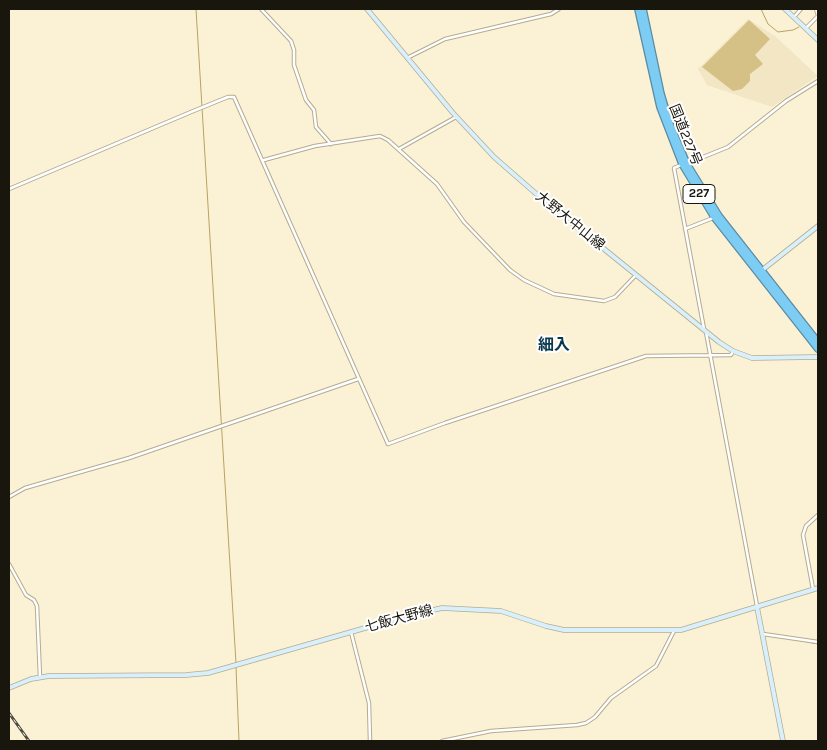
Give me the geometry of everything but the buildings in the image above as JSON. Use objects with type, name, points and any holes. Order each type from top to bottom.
[{"type":"highway","name":"国道227号","points":[[638,9],[660,107],[685,164],[716,216],[818,349]]},
{"type":"highway","name":"国道227号","points":[[643,9],[661,94],[685,164]]},
{"type":"highway","name":"国道227号","points":[[760,272],[818,342]]},
{"type":"main road","name":"大野大中山線","points":[[367,9],[456,117],[513,174],[705,331],[733,351],[759,359],[818,358]]},
{"type":"main road","points":[[785,9],[818,40]]},
{"type":"main road","points":[[760,272],[818,226]]},
{"type":"main road","name":"七飯大野線","points":[[9,688],[40,677],[186,676],[236,665],[423,611],[442,608],[501,611],[564,630],[674,631],[691,628],[818,588]]},
{"type":"main road","points":[[757,607],[783,741]]},
{"type":"street","points":[[261,9],[291,41],[294,50],[294,65],[306,100],[314,110],[316,127],[331,144]]},
{"type":"street","points":[[407,58],[445,39],[551,14],[559,9]]},
{"type":"street","points":[[794,17],[801,9]]},
{"type":"street","points":[[806,28],[818,15],[816,9]]},
{"type":"street","points":[[757,607],[674,168],[728,147],[786,101],[818,81]]},
{"type":"street","points":[[9,189],[203,108],[234,97],[264,160],[263,165],[388,444],[646,356],[731,355],[733,351]]},
{"type":"street","points":[[399,149],[456,117]]},
{"type":"street","points":[[264,160],[331,144],[376,136],[388,140],[437,184],[464,222],[510,270],[524,280],[554,294],[604,300],[615,297],[636,275]]},
{"type":"street","points":[[685,229],[716,216]]},
{"type":"street","points":[[9,496],[25,488],[129,458],[358,379]]},
{"type":"street","points":[[813,589],[803,535],[806,526],[818,515]]},
{"type":"street","points":[[9,564],[26,595],[34,600],[37,606],[40,677]]},
{"type":"street","points":[[442,741],[491,731],[586,723],[595,717],[611,698],[656,666],[674,631]]},
{"type":"street","points":[[351,632],[370,708],[370,741]]},
{"type":"street","points":[[763,634],[818,642]]},
{"type":"shaded area","points":[[748,19],[775,36],[818,76],[772,107],[707,85],[698,69]]},
{"type":"shaded area","points":[[749,20],[770,39],[755,55],[763,64],[750,74],[750,81],[742,89],[733,91],[702,67]]},
{"type":"waterway","points":[[196,9],[236,663]]},
{"type":"waterway","points":[[761,9],[768,24],[778,32],[793,30],[799,27]]},
{"type":"waterway","points":[[797,640],[818,644]]},
{"type":"waterway","points":[[236,667],[239,741]]},
{"type":"railway","points":[[9,713],[29,741]]},
{"type":"district","name":"細入","points":[[554,345]]}]
